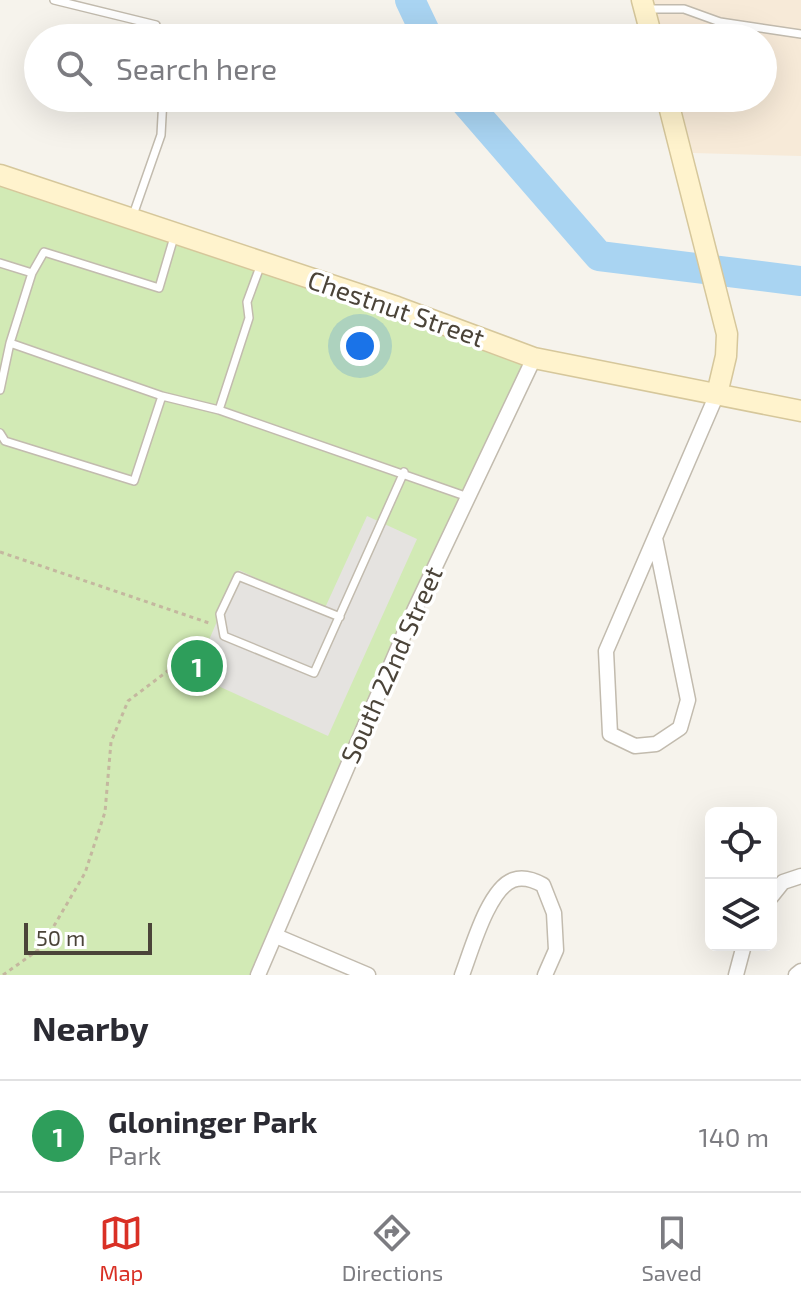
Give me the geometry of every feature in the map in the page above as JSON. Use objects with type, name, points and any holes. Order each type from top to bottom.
[{"type":"street","points":[[643,4],[648,24]]},
{"type":"street","points":[[655,538],[688,700],[680,728],[656,744],[635,746],[610,734],[606,651],[717,394],[726,356],[727,334],[671,112]]},
{"type":"street","name":"Chestnut Street","points":[[0,175],[397,307],[534,358],[801,411]]},
{"type":"street","name":"South 22nd Street","points":[[258,975],[414,611],[534,358]]},
{"type":"street","points":[[777,890],[783,882],[801,876]]},
{"type":"street","points":[[462,975],[483,919],[498,893],[512,880],[531,879],[543,885],[554,913],[556,950],[545,975]]},
{"type":"street","points":[[276,936],[368,975]]},
{"type":"street","points":[[736,975],[742,951]]},
{"type":"street","points":[[796,975],[801,971]]},
{"type":"lane","points":[[54,0],[152,24]]},
{"type":"lane","points":[[643,4],[684,9],[734,24]]},
{"type":"lane","points":[[777,30],[801,34]]},
{"type":"lane","points":[[132,219],[161,135],[162,112]]},
{"type":"lane","points":[[0,390],[10,343],[32,273],[44,252],[159,288],[176,234]]},
{"type":"lane","points":[[219,410],[249,318],[247,302],[261,262]]},
{"type":"lane","points":[[0,263],[32,273]]},
{"type":"lane","points":[[10,343],[162,396],[219,410],[404,472],[468,497]]},
{"type":"lane","points":[[0,433],[5,441],[134,481],[162,396]]},
{"type":"lane","points":[[340,617],[238,576],[220,614],[224,636],[314,673],[340,617],[404,472]]},
{"type":"path","points":[[0,552],[215,625]]},
{"type":"path","points":[[3,975],[41,948],[85,873],[105,812],[111,742],[128,701],[169,670],[204,652]]},
{"type":"shaded area","points":[[652,0],[801,0],[801,156],[693,153],[682,112],[777,112],[777,24],[658,24]]},
{"type":"shaded area","points":[[367,516],[417,539],[328,736],[194,675],[239,570],[324,610]]},
{"type":"green space","points":[[0,178],[534,358],[255,975],[0,975]]},
{"type":"waterway","points":[[410,0],[421,24]]},
{"type":"waterway","points":[[474,112],[599,256],[801,281]]},
{"type":"place","name":"Gloninger Park","points":[[197,666]]}]
